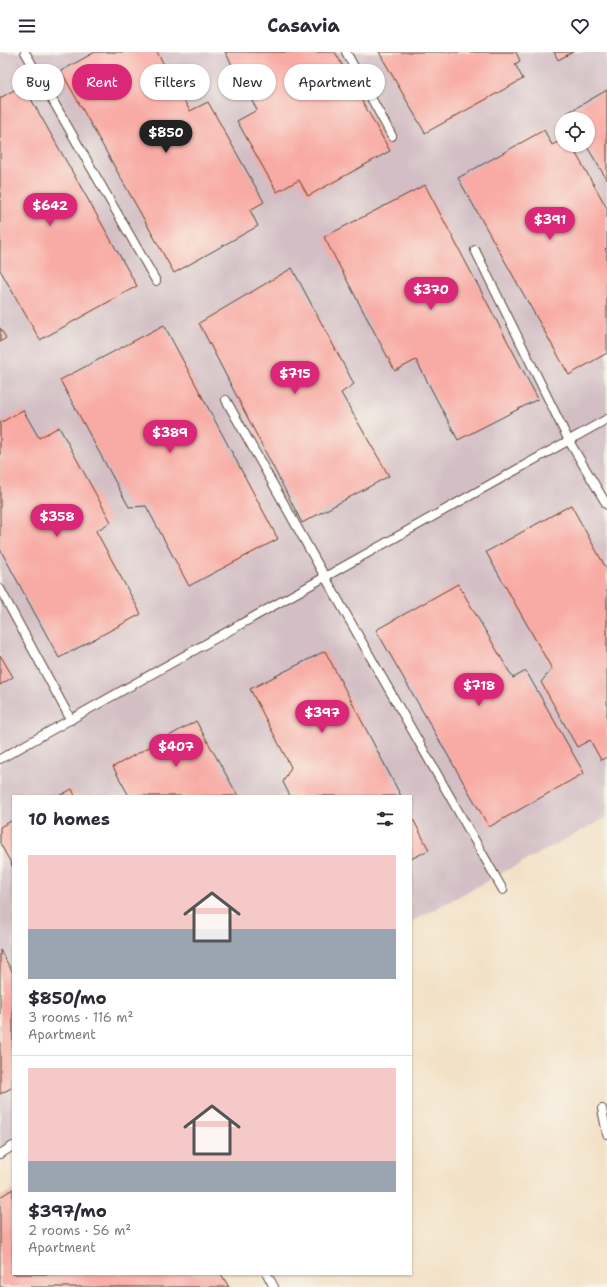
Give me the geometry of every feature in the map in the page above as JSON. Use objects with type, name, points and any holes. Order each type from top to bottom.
[{"type":"lane","points":[[25,52],[156,281]]},
{"type":"lane","points":[[346,52],[392,136]]},
{"type":"lane","points":[[475,250],[569,441],[607,505]]},
{"type":"lane","points":[[226,400],[503,890]]},
{"type":"lane","points":[[0,759],[607,419]]},
{"type":"lane","points":[[0,589],[70,720]]},
{"type":"lane","points":[[602,1110],[607,1134]]},
{"type":"lane","points":[[0,1154],[12,1147]]},
{"type":"lane","points":[[268,1275],[274,1287]]},
{"type":"shaded area","points":[[0,52],[607,52],[607,817],[412,921],[412,795],[12,795],[12,1147],[0,1153]]},
{"type":"building","points":[[95,52],[157,52],[164,64],[140,64],[140,100],[184,100],[190,111],[208,102],[264,202],[250,210],[258,226],[174,273],[77,100],[132,100],[132,64],[74,64]]},
{"type":"building","points":[[225,52],[335,52],[342,64],[284,64],[284,100],[362,100],[390,151],[308,196],[299,180],[277,192],[237,121],[257,110],[251,100],[276,100],[276,64],[232,64]]},
{"type":"building","points":[[379,52],[516,52],[520,61],[515,64],[523,79],[425,133]]},
{"type":"building","points":[[554,52],[573,52],[558,60]]},
{"type":"building","points":[[72,65],[72,91],[64,76],[64,69]]},
{"type":"building","points":[[607,90],[607,180],[590,152],[595,152],[595,112],[569,112]]},
{"type":"building","points":[[12,91],[12,100],[32,100],[137,286],[40,340],[0,270],[0,98]]},
{"type":"building","points":[[544,130],[552,145],[555,144],[555,152],[575,152],[607,208],[607,248],[605,249],[607,252],[607,353],[569,375],[458,178]]},
{"type":"building","points":[[425,185],[538,399],[458,440],[416,360],[395,371],[324,237]]},
{"type":"building","points":[[292,268],[354,384],[341,393],[389,476],[302,523],[199,323]]},
{"type":"building","points":[[164,325],[278,539],[189,586],[146,506],[129,507],[60,380]]},
{"type":"building","points":[[0,328],[6,338],[0,342]]},
{"type":"building","points":[[23,410],[39,438],[59,427],[111,522],[96,531],[141,614],[59,658],[0,549],[0,423]]},
{"type":"building","points":[[571,505],[607,570],[607,757],[601,760],[590,740],[577,747],[541,682],[552,669],[486,552]]},
{"type":"building","points":[[458,584],[513,678],[526,671],[584,773],[489,827],[376,630]]},
{"type":"building","points":[[325,651],[400,795],[290,795],[283,782],[291,767],[250,689]]},
{"type":"building","points":[[0,655],[13,677],[0,685]]},
{"type":"building","points":[[196,721],[237,795],[128,795],[113,767]]},
{"type":"building","points":[[72,789],[75,795],[61,795]]},
{"type":"building","points":[[412,817],[429,850],[412,858]]},
{"type":"building","points":[[12,821],[12,865],[0,843],[0,827]]},
{"type":"building","points":[[0,950],[12,971],[12,1088],[0,1094]]},
{"type":"building","points":[[12,1190],[12,1275],[222,1275],[229,1287],[0,1287],[0,1197]]}]
